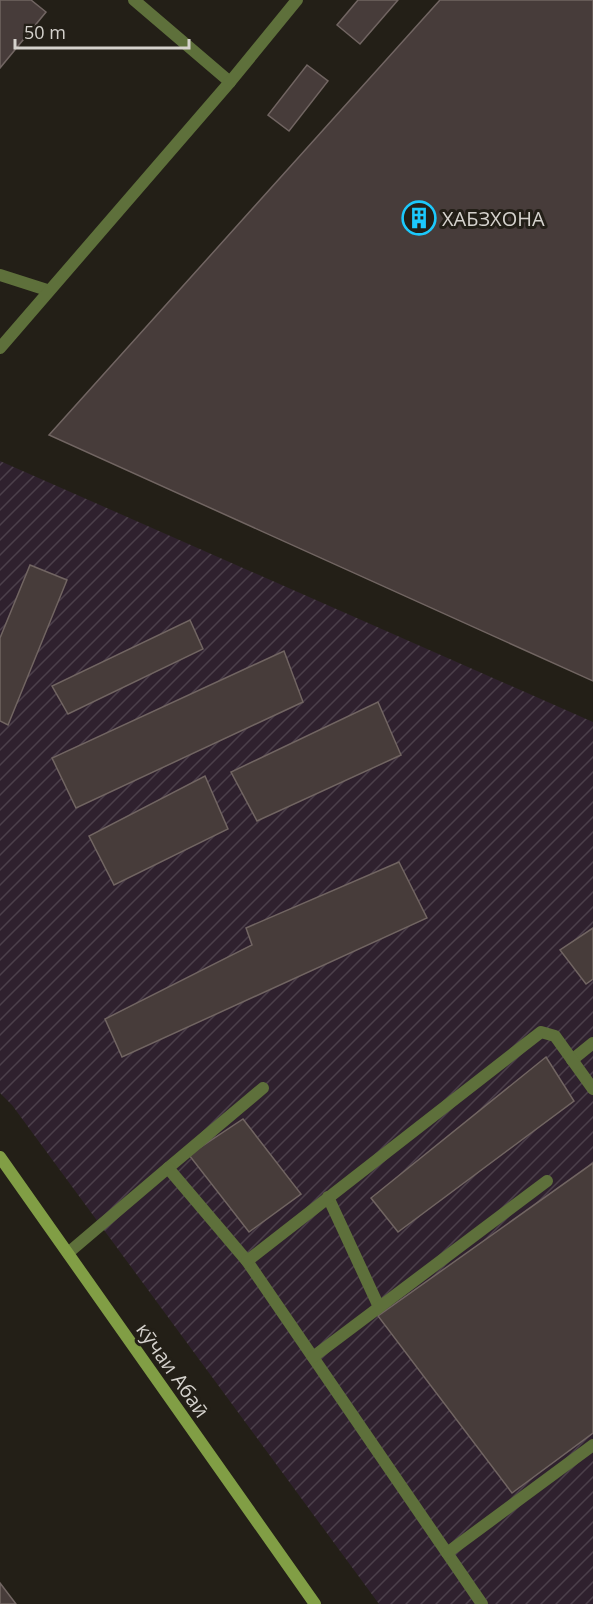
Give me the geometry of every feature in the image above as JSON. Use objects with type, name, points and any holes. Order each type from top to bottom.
[{"type":"street","points":[[134,0],[230,82]]},
{"type":"street","points":[[0,348],[47,290],[230,82],[297,0]]},
{"type":"street","points":[[0,274],[47,290]]},
{"type":"street","points":[[248,1261],[542,1032],[555,1036],[593,1089]]},
{"type":"street","points":[[572,1060],[593,1042]]},
{"type":"street","points":[[68,1253],[263,1088]]},
{"type":"street","name":"кӯчаи Абаӣ","points":[[0,1158],[315,1604]]},
{"type":"street","points":[[168,1168],[248,1261],[482,1604]]},
{"type":"street","points":[[313,1357],[548,1181]]},
{"type":"street","points":[[328,1197],[379,1307]]},
{"type":"street","points":[[447,1553],[593,1445]]},
{"type":"shaded area","points":[[0,461],[593,722],[593,1604],[379,1604],[12,1105],[0,1093]]},
{"type":"building","points":[[0,0],[31,0],[46,12],[0,68]]},
{"type":"building","points":[[358,0],[398,0],[360,44],[337,25]]},
{"type":"building","name":"ХАБЗХОНА","points":[[440,0],[593,0],[593,681],[49,435]]},
{"type":"building","points":[[307,65],[328,81],[289,131],[268,115]]},
{"type":"building","points":[[30,565],[67,580],[8,725],[0,721],[0,638]]},
{"type":"building","points":[[190,620],[203,649],[68,714],[52,686]]},
{"type":"building","points":[[284,651],[303,702],[76,808],[52,758]]},
{"type":"building","points":[[378,702],[401,755],[257,821],[231,772]]},
{"type":"building","points":[[205,776],[228,829],[114,885],[89,836]]},
{"type":"building","points":[[399,862],[427,918],[122,1057],[105,1019],[252,945],[246,928]]},
{"type":"building","points":[[593,928],[593,979],[586,984],[560,950]]},
{"type":"building","points":[[546,1057],[574,1101],[398,1232],[371,1198]]},
{"type":"building","points":[[243,1119],[301,1194],[249,1232],[189,1155]]},
{"type":"building","points":[[593,1163],[593,1433],[512,1493],[378,1316]]},
{"type":"building","points":[[0,1583],[16,1604],[0,1604]]},
{"type":"place","name":"ХАБЗХОНА","points":[[419,218]]}]
